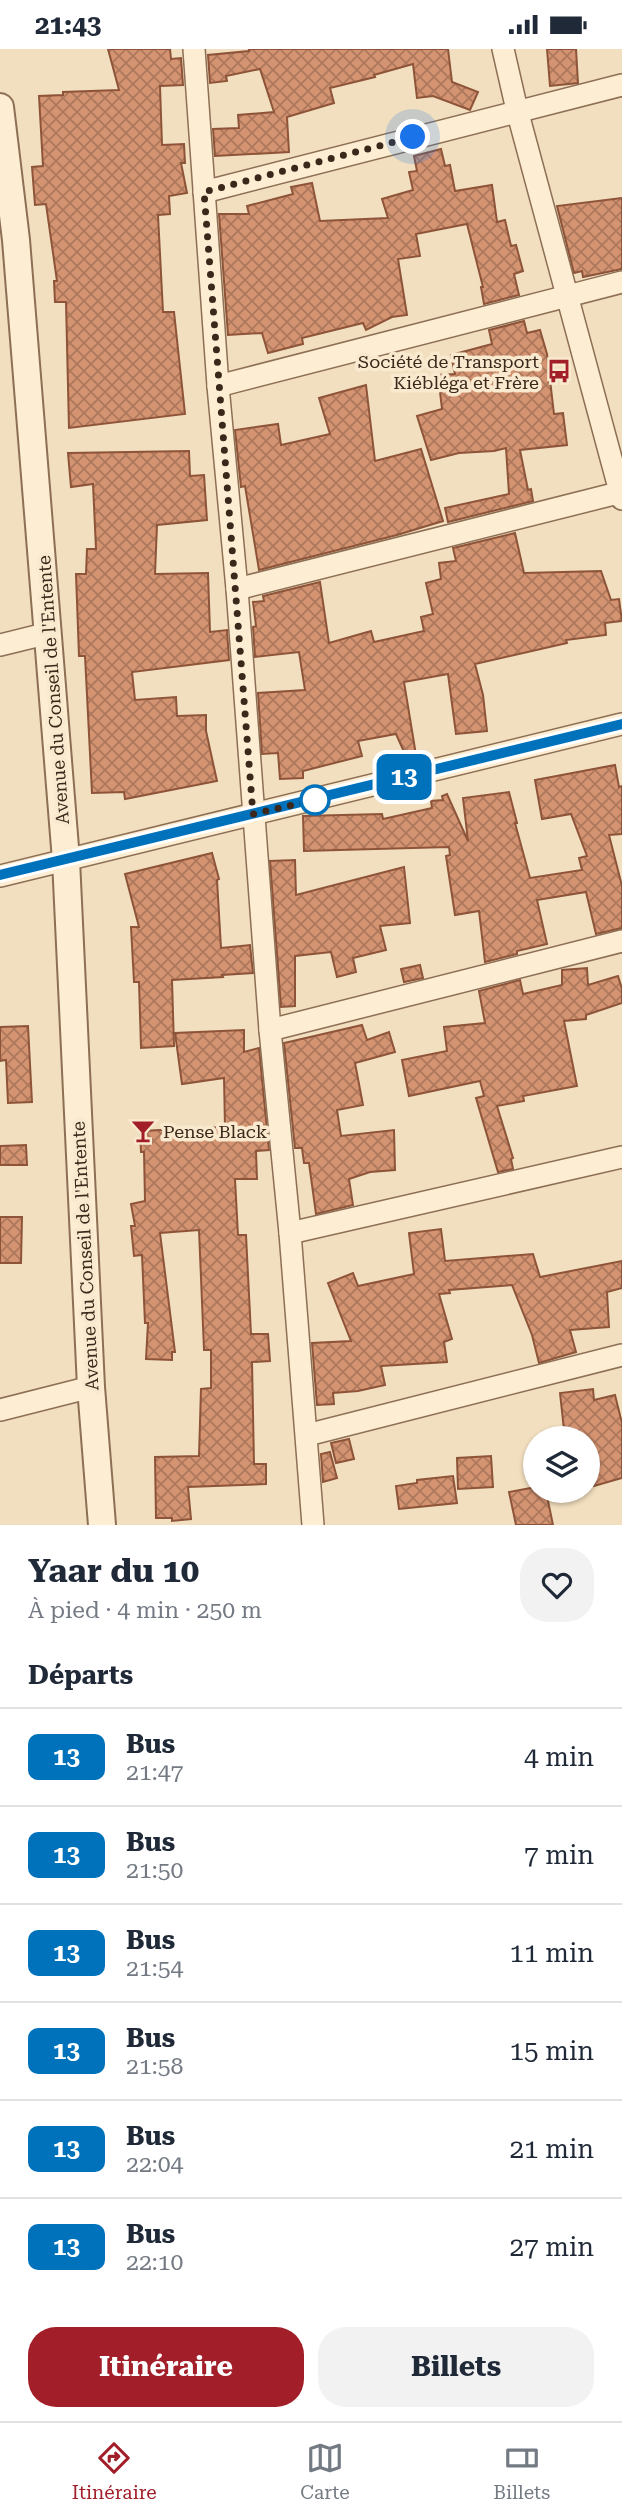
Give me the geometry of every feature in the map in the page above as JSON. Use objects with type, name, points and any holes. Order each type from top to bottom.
[{"type":"street","points":[[194,49],[218,386],[313,1525]]},
{"type":"street","points":[[237,589],[621,494],[517,110],[503,49]]},
{"type":"street","points":[[204,192],[622,85]]},
{"type":"street","name":"Avenue du Conseil de l'Entente","points":[[0,107],[8,241],[49,633],[66,860],[91,1387],[102,1525]]},
{"type":"street","points":[[218,386],[622,282]]},
{"type":"street","points":[[0,645],[49,633]]},
{"type":"street","points":[[0,876],[622,724]]},
{"type":"street","points":[[270,1030],[622,941]]},
{"type":"street","points":[[290,1233],[622,1157]]},
{"type":"street","points":[[307,1435],[622,1355]]},
{"type":"street","points":[[0,1410],[91,1387]]},
{"type":"building","points":[[108,49],[170,49],[171,59],[181,58],[183,85],[160,86],[162,145],[184,144],[185,163],[181,163],[187,193],[169,196],[170,214],[158,215],[163,312],[174,312],[185,414],[69,428],[66,302],[55,302],[54,281],[57,281],[46,204],[35,205],[32,167],[43,166],[39,96],[63,95],[63,92],[119,90]]},
{"type":"building","points":[[249,49],[448,49],[452,82],[478,92],[470,110],[433,96],[417,98],[413,64],[330,88],[334,103],[287,117],[289,152],[215,156],[213,129],[239,128],[238,115],[274,112],[260,69],[226,76],[227,81],[210,83],[208,55]]},
{"type":"building","points":[[547,49],[576,49],[578,83],[550,86]]},
{"type":"building","points":[[441,149],[445,166],[450,165],[455,191],[492,185],[497,222],[505,220],[511,246],[516,245],[523,271],[514,274],[519,295],[484,304],[483,287],[467,224],[416,234],[420,256],[398,259],[407,315],[392,317],[366,330],[363,323],[302,338],[303,344],[268,353],[262,333],[228,335],[219,214],[249,214],[247,206],[293,194],[291,187],[312,183],[320,221],[388,218],[382,199],[413,190],[409,172],[417,171],[414,156]]},
{"type":"building","points":[[622,198],[622,269],[583,277],[582,271],[574,273],[557,206]]},
{"type":"building","points":[[524,321],[527,333],[540,330],[547,354],[554,414],[563,413],[567,445],[520,450],[528,490],[531,489],[533,501],[448,522],[445,508],[509,494],[506,448],[459,453],[431,460],[417,416],[442,409],[438,375],[455,374],[451,355],[492,344],[489,330]]},
{"type":"building","points":[[366,385],[375,461],[421,449],[443,521],[259,570],[245,486],[241,487],[235,430],[278,424],[281,445],[330,434],[319,398]]},
{"type":"building","points":[[189,451],[190,476],[204,475],[207,520],[157,525],[155,574],[208,573],[210,632],[227,630],[229,660],[132,672],[135,700],[176,697],[177,716],[206,715],[206,731],[217,781],[125,799],[124,792],[92,793],[85,656],[79,656],[76,574],[86,574],[87,549],[96,549],[93,484],[71,487],[68,453]]},
{"type":"building","points":[[515,533],[524,573],[601,571],[611,600],[619,599],[622,621],[605,623],[606,635],[566,640],[567,643],[475,664],[483,695],[487,731],[456,734],[448,674],[404,682],[417,761],[409,763],[396,734],[358,741],[362,756],[303,771],[303,778],[280,779],[278,753],[262,754],[258,693],[305,690],[299,652],[255,657],[253,627],[256,626],[253,602],[264,601],[263,596],[320,582],[329,643],[371,631],[374,642],[424,631],[421,617],[433,614],[426,583],[441,579],[439,563],[456,561],[453,548]]},
{"type":"building","points":[[615,765],[619,787],[622,786],[622,834],[609,835],[622,886],[622,928],[596,934],[586,892],[537,900],[547,944],[485,962],[479,911],[455,915],[446,856],[450,855],[449,847],[304,851],[303,816],[382,814],[383,819],[432,808],[431,801],[443,800],[442,796],[447,794],[468,841],[463,798],[509,792],[530,878],[582,870],[579,858],[587,856],[571,814],[542,819],[535,780]]},
{"type":"building","points":[[212,853],[219,879],[221,948],[250,945],[253,973],[172,980],[174,1046],[141,1048],[139,982],[134,982],[131,927],[139,927],[125,874]]},
{"type":"building","points":[[295,860],[296,895],[404,867],[410,923],[380,926],[386,950],[353,958],[356,972],[337,977],[331,952],[295,956],[295,1006],[281,1007],[270,861]]},
{"type":"building","points":[[420,965],[423,978],[404,982],[401,969]]},
{"type":"building","points":[[587,968],[588,985],[618,976],[622,1003],[586,1015],[586,1019],[564,1021],[577,1086],[523,1096],[524,1101],[497,1106],[513,1158],[513,1169],[498,1172],[476,1098],[484,1096],[480,1081],[409,1096],[402,1060],[447,1051],[444,1027],[485,1023],[479,991],[520,980],[523,994],[562,985],[562,970]]},
{"type":"building","points":[[362,1025],[367,1040],[389,1032],[395,1052],[355,1063],[363,1105],[337,1110],[341,1136],[394,1130],[395,1170],[370,1172],[349,1179],[353,1205],[316,1214],[309,1163],[304,1163],[302,1148],[295,1148],[284,1043]]},
{"type":"building","points":[[28,1026],[32,1102],[8,1103],[6,1060],[0,1061],[0,1027]]},
{"type":"building","points":[[244,1030],[244,1052],[259,1048],[269,1150],[256,1151],[257,1179],[235,1179],[238,1235],[246,1235],[251,1334],[268,1334],[270,1361],[252,1362],[254,1464],[266,1464],[266,1484],[188,1487],[191,1519],[172,1521],[172,1518],[156,1518],[155,1457],[199,1456],[201,1389],[211,1388],[211,1350],[204,1350],[199,1230],[160,1233],[175,1352],[172,1352],[172,1360],[146,1359],[148,1323],[145,1323],[142,1255],[134,1256],[131,1226],[135,1226],[131,1204],[145,1201],[144,1152],[141,1152],[140,1131],[225,1127],[224,1078],[182,1084],[175,1033]]},
{"type":"building","points":[[26,1145],[27,1165],[0,1165],[0,1146]]},
{"type":"building","points":[[0,1217],[22,1217],[21,1263],[0,1263]]},
{"type":"building","points":[[441,1229],[445,1261],[533,1254],[540,1277],[622,1261],[622,1288],[607,1292],[609,1327],[570,1330],[576,1352],[539,1363],[532,1335],[512,1285],[449,1290],[450,1293],[439,1294],[452,1339],[444,1342],[447,1362],[381,1366],[385,1385],[333,1393],[334,1404],[317,1405],[312,1343],[351,1341],[328,1283],[353,1273],[358,1286],[414,1274],[409,1233]]},
{"type":"building","points":[[593,1389],[594,1400],[615,1395],[622,1423],[622,1478],[600,1484],[600,1426],[564,1426],[560,1393]]},
{"type":"building","points":[[349,1439],[354,1459],[336,1463],[331,1443]]},
{"type":"building","points":[[330,1452],[337,1478],[323,1482],[321,1454]]},
{"type":"building","points":[[491,1456],[493,1487],[458,1489],[457,1458]]},
{"type":"building","points":[[453,1476],[457,1503],[399,1509],[396,1486],[417,1483],[417,1480]]},
{"type":"building","points":[[523,1489],[523,1503],[548,1503],[553,1525],[516,1525],[509,1492]]},
{"type":"bus line","name":"13","points":[[0,875],[622,724]]},
{"type":"place","name":"Société de Transport Kiébléga et Frère","points":[[559,371]]},
{"type":"place","name":"Pense Black","points":[[143,1131]]},
{"type":"route","points":[[315,800],[253,814],[204,192],[413,137]]}]
